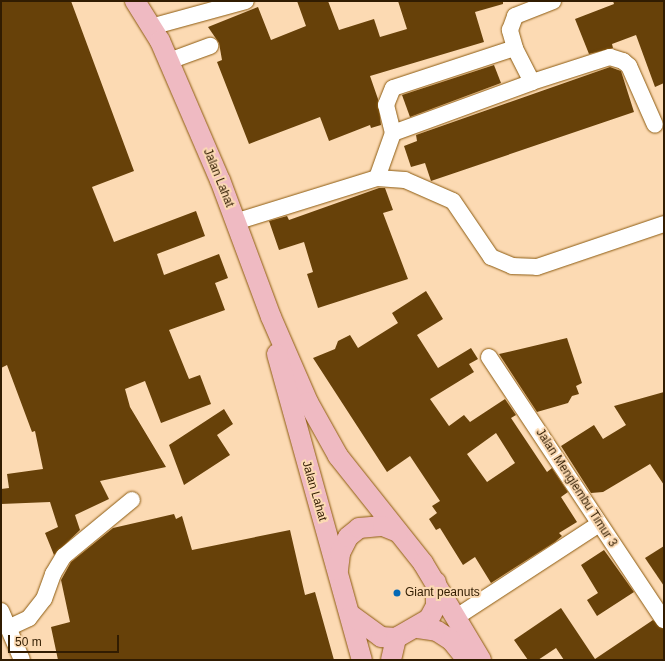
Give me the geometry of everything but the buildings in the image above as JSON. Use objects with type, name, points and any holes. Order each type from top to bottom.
[{"type":"main road","name":"Jalan Lahat","points":[[135,1],[159,33]]},
{"type":"main road","name":"Jalan Lahat","points":[[150,1],[168,61],[235,222],[271,318],[308,402],[338,456],[398,532]]},
{"type":"main road","name":"Jalan Lahat","points":[[271,318],[289,404],[338,571]]},
{"type":"main road","points":[[362,660],[338,571],[343,547],[348,537],[359,528],[383,526],[398,532],[436,582],[458,616],[481,660]]},
{"type":"main road","points":[[351,615],[381,637],[396,638],[418,628],[429,619],[436,606],[436,582]]},
{"type":"main road","points":[[418,628],[437,631],[451,640],[467,660]]},
{"type":"main road","points":[[391,660],[396,638]]},
{"type":"street","points":[[159,33],[246,1]]},
{"type":"street","points":[[532,82],[515,48],[510,30],[515,16],[554,1]]},
{"type":"street","points":[[168,61],[210,46]]},
{"type":"street","points":[[377,178],[393,133],[386,105],[393,88],[515,48]]},
{"type":"street","points":[[393,133],[532,82],[610,58],[623,61],[629,66],[655,125]]},
{"type":"street","points":[[235,222],[377,178],[405,180],[453,201],[491,257],[512,266],[537,267],[664,224]]},
{"type":"street","name":"Jalan Menglembu Timur 3","points":[[489,357],[598,524],[664,620]]},
{"type":"street","points":[[8,628],[33,614],[44,599],[53,574],[64,556],[132,500]]},
{"type":"street","points":[[458,616],[598,524]]},
{"type":"street","points":[[1,611],[22,660]]},
{"type":"place","name":"Giant peanuts","points":[[397,593]]}]
